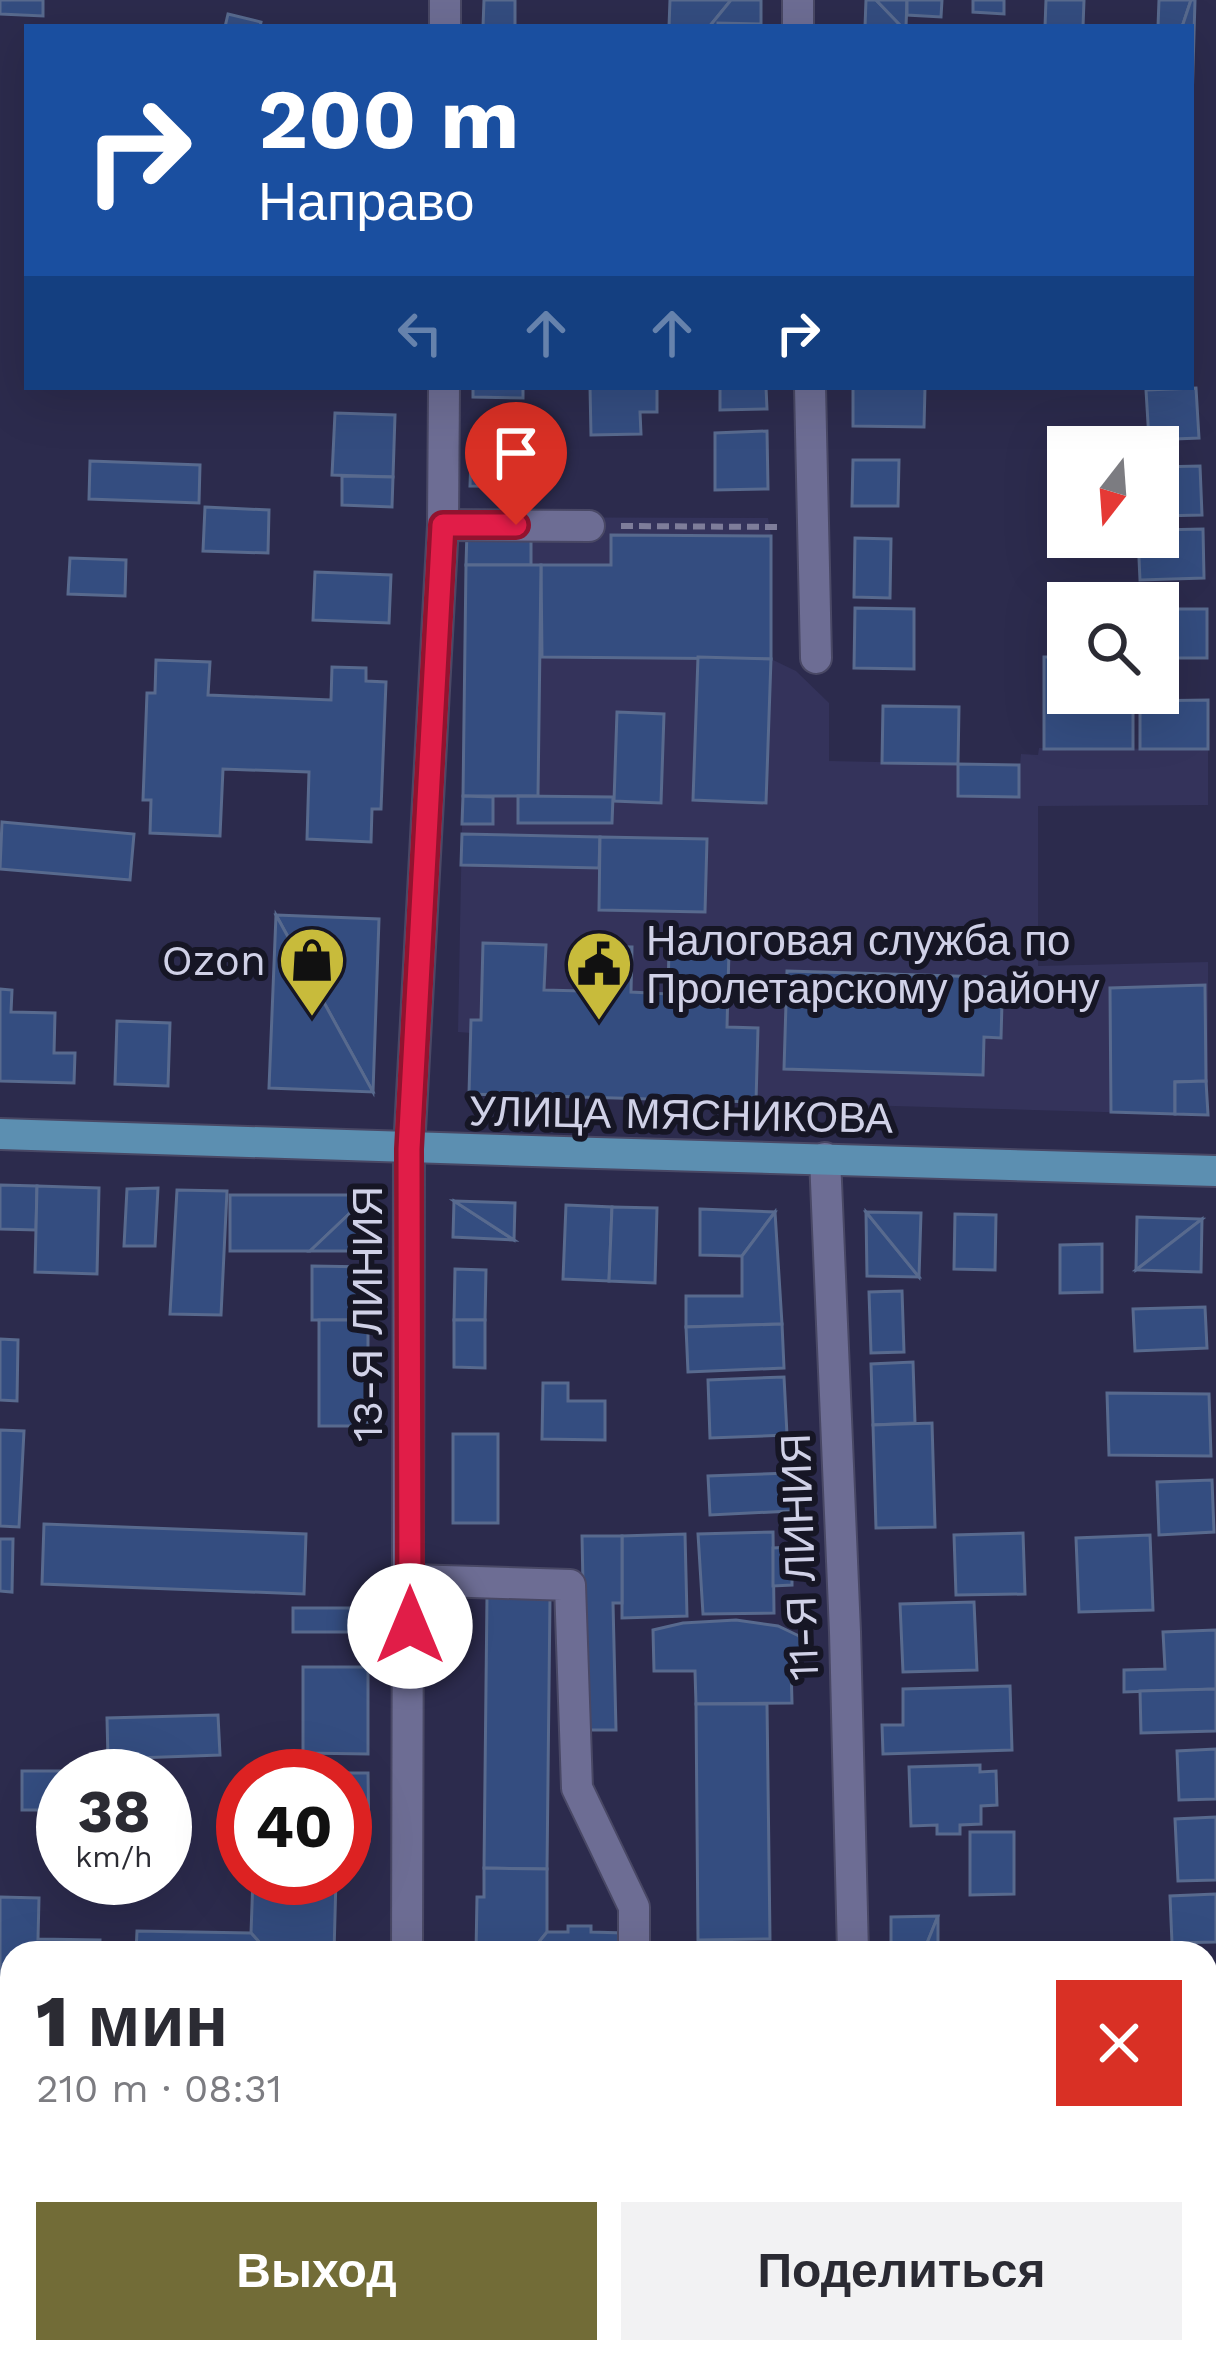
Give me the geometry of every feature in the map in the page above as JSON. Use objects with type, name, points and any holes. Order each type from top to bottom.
[{"type":"main road","name":"УЛИЦА МЯСНИКОВА","points":[[0,1134],[1216,1171]]},
{"type":"street","name":"13-Я ЛИНИЯ","points":[[407,1941],[409,1149],[443,525],[443,390]]},
{"type":"street","points":[[810,390],[816,658]]},
{"type":"street","points":[[443,525],[589,526]]},
{"type":"street","name":"11-Я ЛИНИЯ","points":[[825,1158],[853,1941]]},
{"type":"street","points":[[410,1580],[570,1585],[577,1788],[634,1907],[634,1941]]},
{"type":"path","points":[[589,526],[815,527]]},
{"type":"shaded area","points":[[468,517],[768,518],[771,659],[796,671],[829,703],[829,761],[1020,765],[1021,754],[1038,755],[1039,748],[1208,749],[1208,805],[1038,806],[1038,966],[1208,962],[1208,1115],[469,1094],[471,1033],[458,1032]]},
{"type":"building","points":[[0,0],[43,0],[43,16],[0,14]]},
{"type":"building","points":[[484,0],[515,0],[515,24],[483,24]]},
{"type":"building","points":[[670,0],[731,0],[711,24],[669,24]]},
{"type":"building","points":[[731,0],[761,0],[761,24],[711,24]]},
{"type":"building","points":[[866,0],[876,0],[899,24],[865,24]]},
{"type":"building","points":[[876,0],[907,0],[906,24],[899,24]]},
{"type":"building","points":[[907,0],[942,0],[941,17],[907,15]]},
{"type":"building","points":[[973,0],[1004,0],[1004,14],[973,12]]},
{"type":"building","points":[[1046,0],[1084,0],[1083,24],[1045,24]]},
{"type":"building","points":[[1159,0],[1191,0],[1183,24],[1158,24]]},
{"type":"building","points":[[1195,0],[1194,34],[1194,24],[1183,24]]},
{"type":"building","points":[[228,14],[261,22],[261,24],[226,24]]},
{"type":"building","points":[[473,390],[523,390],[523,398],[473,397]]},
{"type":"building","points":[[590,390],[657,390],[657,412],[640,412],[641,434],[591,435]]},
{"type":"building","points":[[720,390],[766,390],[767,409],[720,410]]},
{"type":"building","points":[[853,390],[925,390],[924,427],[853,426]]},
{"type":"building","points":[[1146,390],[1194,390],[1199,438],[1179,439],[1179,426],[1148,426]]},
{"type":"building","points":[[335,413],[395,415],[393,477],[332,475]]},
{"type":"building","points":[[472,431],[543,432],[542,487],[470,486]]},
{"type":"building","points":[[767,431],[768,489],[715,490],[715,433]]},
{"type":"building","points":[[853,460],[899,460],[898,506],[852,506]]},
{"type":"building","points":[[90,461],[200,465],[199,503],[89,499]]},
{"type":"building","points":[[1179,466],[1200,466],[1202,515],[1179,516]]},
{"type":"building","points":[[342,476],[393,477],[392,507],[342,505]]},
{"type":"building","points":[[205,507],[269,510],[268,553],[203,551]]},
{"type":"building","points":[[1203,529],[1204,578],[1140,580],[1139,558],[1179,558],[1179,530]]},
{"type":"building","points":[[467,531],[531,532],[531,565],[466,565]]},
{"type":"building","points":[[611,535],[771,536],[771,659],[542,657],[541,565],[611,565]]},
{"type":"building","points":[[855,538],[891,539],[890,598],[854,597]]},
{"type":"building","points":[[70,558],[126,560],[125,596],[68,594]]},
{"type":"building","points":[[466,565],[541,565],[538,796],[463,796]]},
{"type":"building","points":[[315,572],[391,575],[389,623],[313,620]]},
{"type":"building","points":[[855,608],[914,609],[914,669],[854,668]]},
{"type":"building","points":[[1179,609],[1207,609],[1207,658],[1179,658]]},
{"type":"building","points":[[698,657],[771,659],[766,803],[693,800]]},
{"type":"building","points":[[1044,657],[1047,714],[1133,714],[1133,749],[1044,749]]},
{"type":"building","points":[[156,660],[210,662],[208,695],[331,700],[332,667],[366,668],[366,681],[386,682],[381,809],[372,809],[371,842],[307,839],[309,772],[223,769],[220,836],[150,833],[151,800],[143,800],[147,693],[155,693]]},
{"type":"building","points":[[1179,700],[1208,700],[1208,749],[1140,749],[1140,714],[1179,714]]},
{"type":"building","points":[[883,706],[959,707],[958,764],[882,763]]},
{"type":"building","points":[[617,712],[664,714],[661,803],[614,801]]},
{"type":"building","points":[[958,764],[1019,765],[1019,797],[958,796]]},
{"type":"building","points":[[463,796],[493,797],[493,824],[462,824]]},
{"type":"building","points":[[518,796],[613,797],[612,823],[518,823]]},
{"type":"building","points":[[2,822],[134,834],[130,880],[0,869]]},
{"type":"building","points":[[462,834],[600,837],[599,868],[461,865]]},
{"type":"building","points":[[600,837],[707,839],[705,912],[599,910]]},
{"type":"building","points":[[276,915],[379,919],[373,1092]]},
{"type":"building","points":[[276,915],[373,1092],[269,1088]]},
{"type":"building","name":"Налоговая служба по Пролетарскому району","points":[[483,943],[546,945],[544,990],[582,991],[583,946],[632,947],[631,992],[668,994],[669,948],[729,950],[727,1027],[758,1028],[756,1102],[469,1094],[471,1020],[481,1020]]},
{"type":"building","points":[[787,971],[986,977],[986,1003],[1002,1003],[1001,1038],[984,1037],[983,1075],[784,1069]]},
{"type":"building","points":[[1205,985],[1206,1081],[1175,1082],[1175,1114],[1111,1112],[1110,988]]},
{"type":"building","points":[[0,989],[12,990],[11,1012],[55,1013],[54,1053],[75,1053],[74,1083],[0,1081]]},
{"type":"building","points":[[117,1021],[170,1023],[168,1086],[115,1084]]},
{"type":"building","points":[[1206,1081],[1208,1115],[1175,1114],[1175,1082]]},
{"type":"building","points":[[0,1185],[37,1186],[36,1230],[0,1229]]},
{"type":"building","points":[[37,1186],[99,1188],[97,1274],[35,1272]]},
{"type":"building","points":[[158,1188],[155,1246],[124,1246],[127,1189]]},
{"type":"building","points":[[177,1190],[227,1191],[221,1315],[170,1314]]},
{"type":"building","points":[[230,1195],[369,1195],[310,1251],[230,1251]]},
{"type":"building","points":[[369,1195],[368,1251],[310,1251]]},
{"type":"building","points":[[454,1201],[514,1240],[453,1237]]},
{"type":"building","points":[[454,1201],[515,1203],[514,1240]]},
{"type":"building","points":[[566,1205],[612,1207],[609,1281],[563,1279]]},
{"type":"building","points":[[612,1207],[657,1208],[655,1283],[609,1281]]},
{"type":"building","points":[[700,1209],[775,1212],[742,1256],[700,1255]]},
{"type":"building","points":[[775,1212],[782,1324],[686,1327],[686,1296],[742,1296],[742,1256]]},
{"type":"building","points":[[866,1212],[919,1277],[867,1276]]},
{"type":"building","points":[[866,1212],[921,1213],[919,1277]]},
{"type":"building","points":[[955,1214],[996,1215],[995,1270],[954,1269]]},
{"type":"building","points":[[1137,1217],[1202,1219],[1136,1270]]},
{"type":"building","points":[[1202,1219],[1201,1272],[1136,1270]]},
{"type":"building","points":[[1102,1244],[1102,1292],[1060,1293],[1060,1245]]},
{"type":"building","points":[[312,1266],[369,1267],[368,1320],[312,1320]]},
{"type":"building","points":[[455,1269],[486,1270],[485,1320],[454,1320]]},
{"type":"building","points":[[902,1291],[904,1352],[871,1353],[869,1292]]},
{"type":"building","points":[[1205,1307],[1207,1348],[1135,1351],[1133,1309]]},
{"type":"building","points":[[319,1320],[368,1320],[368,1426],[319,1426]]},
{"type":"building","points":[[454,1320],[485,1320],[485,1368],[454,1367]]},
{"type":"building","points":[[782,1324],[784,1368],[688,1372],[686,1327]]},
{"type":"building","points":[[0,1339],[18,1340],[17,1401],[0,1400]]},
{"type":"building","points":[[913,1362],[915,1423],[873,1425],[871,1364]]},
{"type":"building","points":[[784,1377],[787,1435],[710,1438],[708,1380]]},
{"type":"building","points":[[543,1383],[568,1383],[568,1401],[605,1401],[605,1440],[542,1439]]},
{"type":"building","points":[[1107,1393],[1209,1394],[1211,1456],[1109,1455]]},
{"type":"building","points":[[932,1423],[935,1527],[876,1528],[873,1425]]},
{"type":"building","points":[[0,1430],[24,1431],[19,1527],[0,1526]]},
{"type":"building","points":[[453,1434],[498,1434],[498,1523],[453,1523]]},
{"type":"building","points":[[789,1473],[791,1511],[710,1515],[708,1476]]},
{"type":"building","points":[[1212,1480],[1214,1532],[1159,1535],[1157,1482]]},
{"type":"building","points":[[44,1524],[306,1534],[304,1594],[42,1584]]},
{"type":"building","points":[[773,1532],[774,1613],[703,1614],[698,1534]]},
{"type":"building","points":[[1023,1533],[1025,1594],[956,1595],[954,1535]]},
{"type":"building","points":[[685,1534],[687,1616],[622,1618],[622,1536]]},
{"type":"building","points":[[1150,1535],[1153,1610],[1079,1612],[1076,1538]]},
{"type":"building","points":[[582,1536],[622,1536],[622,1603],[613,1603],[616,1730],[586,1730]]},
{"type":"building","points":[[0,1539],[13,1539],[12,1592],[0,1591]]},
{"type":"building","points":[[792,1547],[792,1585],[773,1586],[773,1548]]},
{"type":"building","points":[[487,1596],[550,1597],[547,1869],[484,1868]]},
{"type":"building","points":[[974,1602],[977,1670],[903,1672],[900,1604]]},
{"type":"building","points":[[293,1608],[368,1608],[368,1632],[293,1632]]},
{"type":"building","points":[[736,1620],[778,1626],[799,1636],[803,1651],[791,1666],[792,1703],[696,1704],[695,1671],[654,1671],[653,1630]]},
{"type":"building","points":[[1216,1630],[1216,1689],[1124,1692],[1124,1670],[1165,1669],[1163,1632]]},
{"type":"building","points":[[303,1667],[368,1667],[368,1749],[303,1749]]},
{"type":"building","points":[[1010,1686],[1012,1750],[883,1754],[882,1725],[903,1725],[903,1689]]},
{"type":"building","points":[[1216,1689],[1216,1731],[1141,1733],[1140,1691]]},
{"type":"building","points":[[696,1704],[767,1704],[770,1939],[698,1940]]},
{"type":"building","points":[[218,1715],[220,1749],[216,1755],[192,1756],[192,1749],[108,1749],[107,1718]]},
{"type":"building","points":[[1216,1749],[1216,1799],[1179,1800],[1177,1751]]},
{"type":"building","points":[[980,1765],[980,1772],[996,1771],[997,1805],[981,1806],[981,1824],[960,1825],[960,1834],[937,1834],[937,1825],[911,1826],[909,1767]]},
{"type":"building","points":[[22,1771],[36,1771],[36,1810],[22,1810]]},
{"type":"building","points":[[1216,1817],[1216,1880],[1178,1881],[1175,1819]]},
{"type":"building","points":[[970,1832],[1014,1832],[1014,1894],[970,1895]]},
{"type":"building","points":[[484,1868],[547,1869],[547,1932],[540,1941],[476,1941],[477,1897],[484,1897]]},
{"type":"building","points":[[1216,1894],[1216,1941],[1172,1941],[1170,1896]]},
{"type":"building","points":[[0,1897],[36,1898],[38,1939],[100,1941],[0,1941]]},
{"type":"building","points":[[252,1905],[335,1905],[334,1941],[258,1941],[251,1933]]},
{"type":"building","points":[[938,1916],[928,1941],[891,1941],[891,1917]]},
{"type":"building","points":[[938,1916],[938,1941],[928,1941]]},
{"type":"building","points":[[568,1926],[591,1926],[591,1932],[624,1933],[624,1941],[540,1941],[547,1932],[568,1932]]},
{"type":"building","points":[[137,1931],[251,1933],[258,1941],[137,1941]]},
{"type":"place","name":"Ozon","points":[[312,1019]]},
{"type":"place","name":"Налоговая служба по Пролетарскому району","points":[[599,1023]]},
{"type":"route","points":[[410,1626],[409,1149],[443,525],[516,525]]}]
